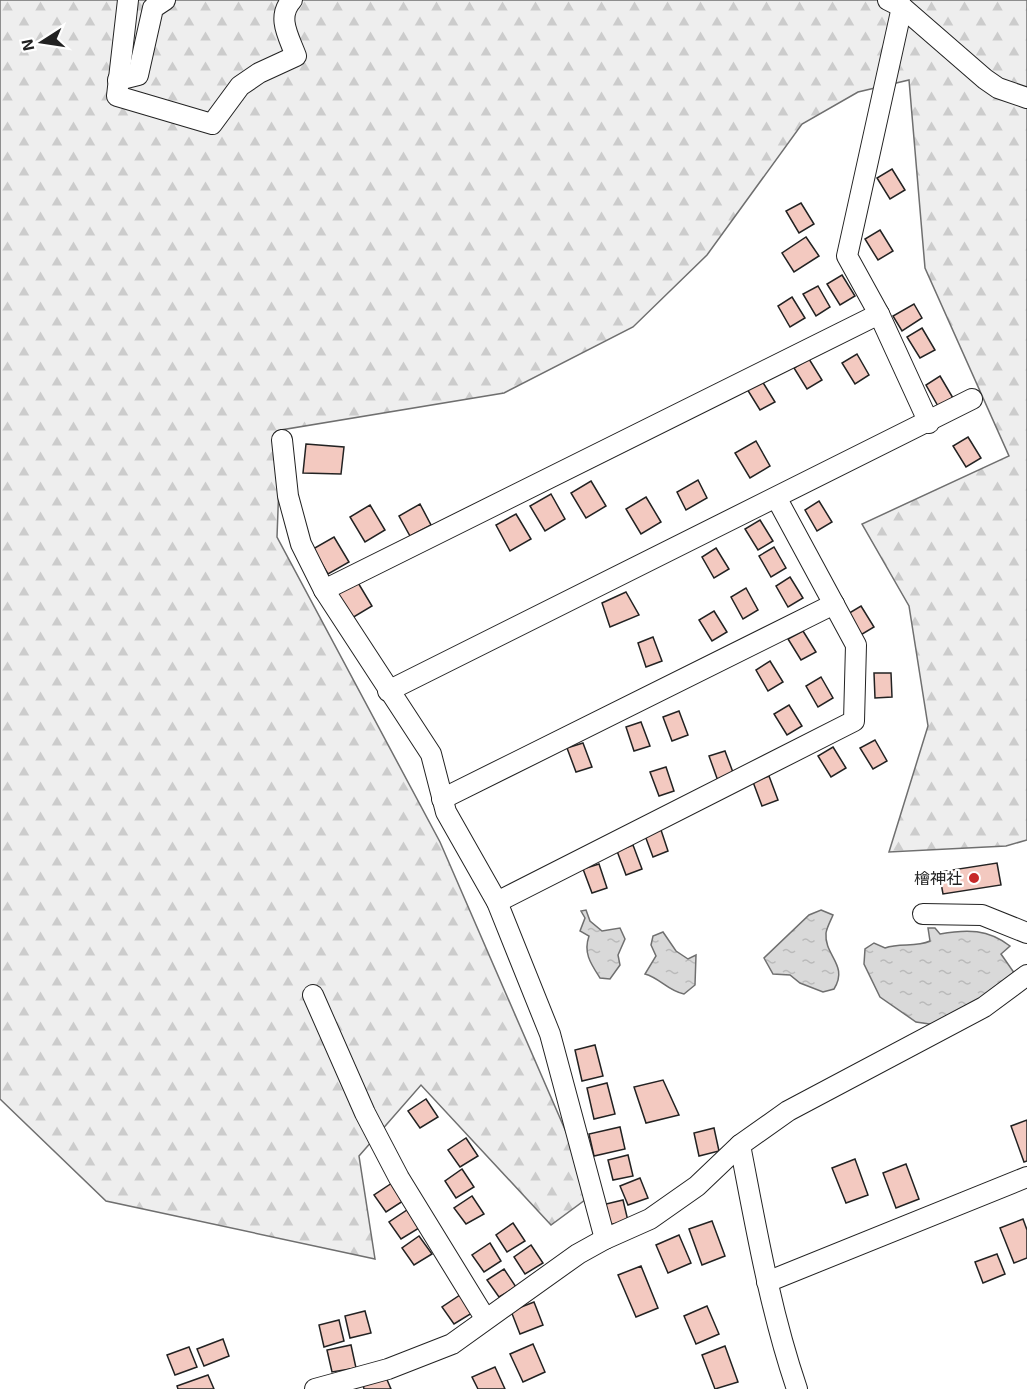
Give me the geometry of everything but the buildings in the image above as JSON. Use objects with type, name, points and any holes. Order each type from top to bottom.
[{"type":"street","points":[[128,0],[117,96],[212,124],[240,86],[259,73],[296,56],[283,23],[285,8],[292,0]]},
{"type":"street","points":[[118,80],[138,75],[153,8],[165,0]]},
{"type":"street","points":[[929,423],[879,314],[848,256],[895,4],[985,79],[998,88],[1027,98]]},
{"type":"street","points":[[324,590],[879,314]]},
{"type":"street","points":[[388,691],[929,423],[972,399]]},
{"type":"street","points":[[282,440],[288,496],[301,544],[324,590],[430,754],[446,812],[497,902],[550,1034],[604,1239]]},
{"type":"street","points":[[497,902],[854,721],[856,645],[777,499]]},
{"type":"street","points":[[442,799],[834,604]]},
{"type":"street","points":[[923,914],[982,915],[1027,933]]},
{"type":"street","points":[[315,1389],[388,1369],[452,1344],[485,1318],[604,1239],[650,1219],[697,1186],[740,1145],[788,1111],[984,1007],[1027,975]]},
{"type":"street","points":[[313,995],[365,1113],[399,1178],[485,1318]]},
{"type":"street","points":[[740,1145],[766,1282],[797,1389]]},
{"type":"street","points":[[766,1282],[1027,1177]]},
{"type":"green space","points":[[0,0],[1027,0],[1027,840],[1006,846],[889,852],[928,726],[909,606],[862,524],[1009,456],[925,268],[909,80],[858,92],[802,124],[707,255],[633,327],[504,393],[281,430],[277,537],[440,842],[593,1194],[551,1225],[421,1085],[359,1156],[375,1259],[106,1201],[0,1099]]},
{"type":"water","points":[[586,910],[590,921],[602,931],[620,928],[625,939],[618,955],[620,965],[610,979],[600,978],[589,958],[587,942],[589,936],[580,931],[585,918],[581,911]]},
{"type":"water","points":[[821,910],[833,915],[826,933],[826,941],[839,973],[834,989],[823,992],[800,983],[790,975],[773,974],[764,958],[809,915]]},
{"type":"water","points":[[928,928],[935,928],[940,934],[959,931],[985,933],[1002,940],[1010,946],[1001,954],[1015,974],[978,1002],[936,1025],[916,1022],[880,997],[864,964],[865,949],[874,943],[885,948],[930,941]]},
{"type":"water","points":[[663,932],[676,951],[688,959],[696,955],[695,985],[684,994],[645,974],[656,956],[651,945],[653,936]]},
{"type":"place","name":"檜神社","points":[[974,878]]}]
